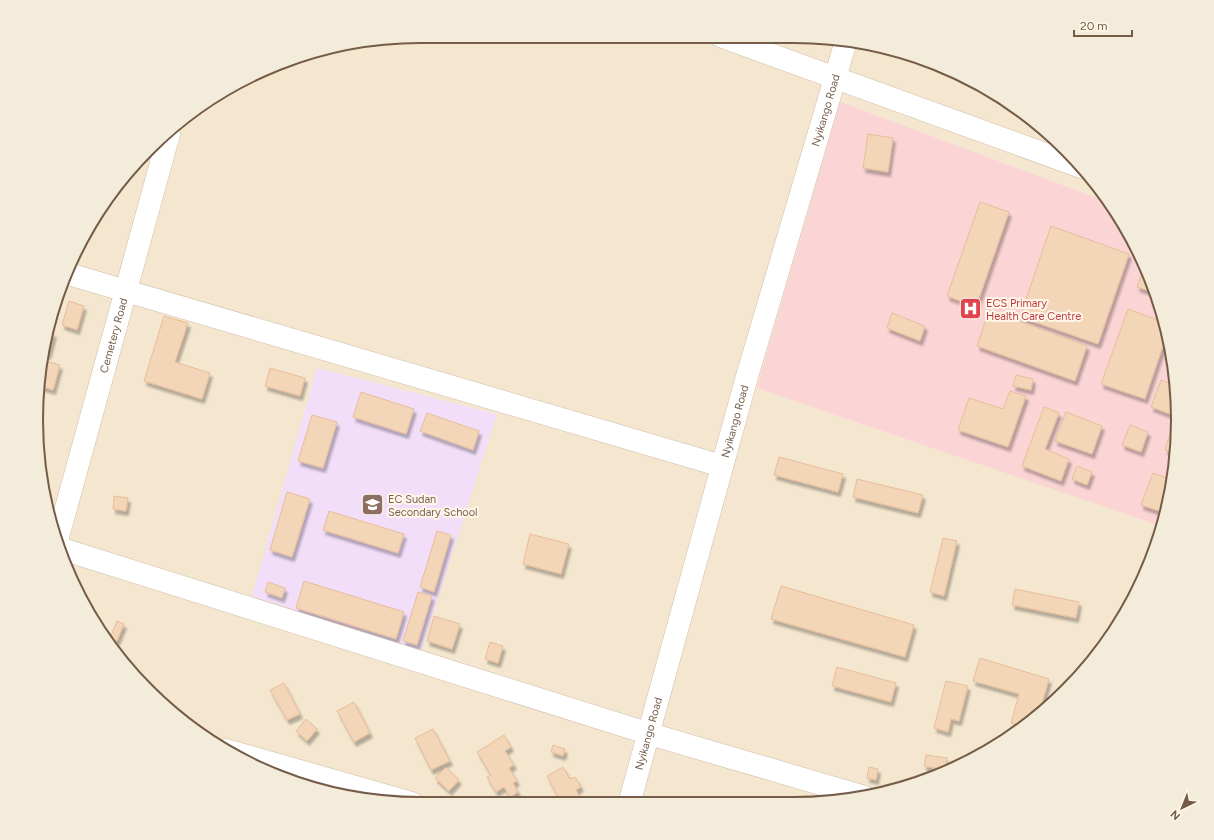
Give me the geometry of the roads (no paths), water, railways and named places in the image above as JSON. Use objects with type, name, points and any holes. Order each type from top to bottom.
[{"type":"street","points":[[740,43],[1070,163]]},
{"type":"street","name":"Nyikango Road","points":[[631,797],[650,734],[661,686],[722,466],[844,46]]},
{"type":"street","name":"Cemetery Road","points":[[60,530],[167,140]]},
{"type":"street","points":[[72,275],[722,466]]},
{"type":"street","points":[[67,550],[650,734],[851,793]]},
{"type":"street","points":[[252,757],[384,795]]},
{"type":"place","name":"ECS Primary Health Care Centre","points":[[970,309]]},
{"type":"place","name":"EC Sudan Secondary School","points":[[373,505]]}]
